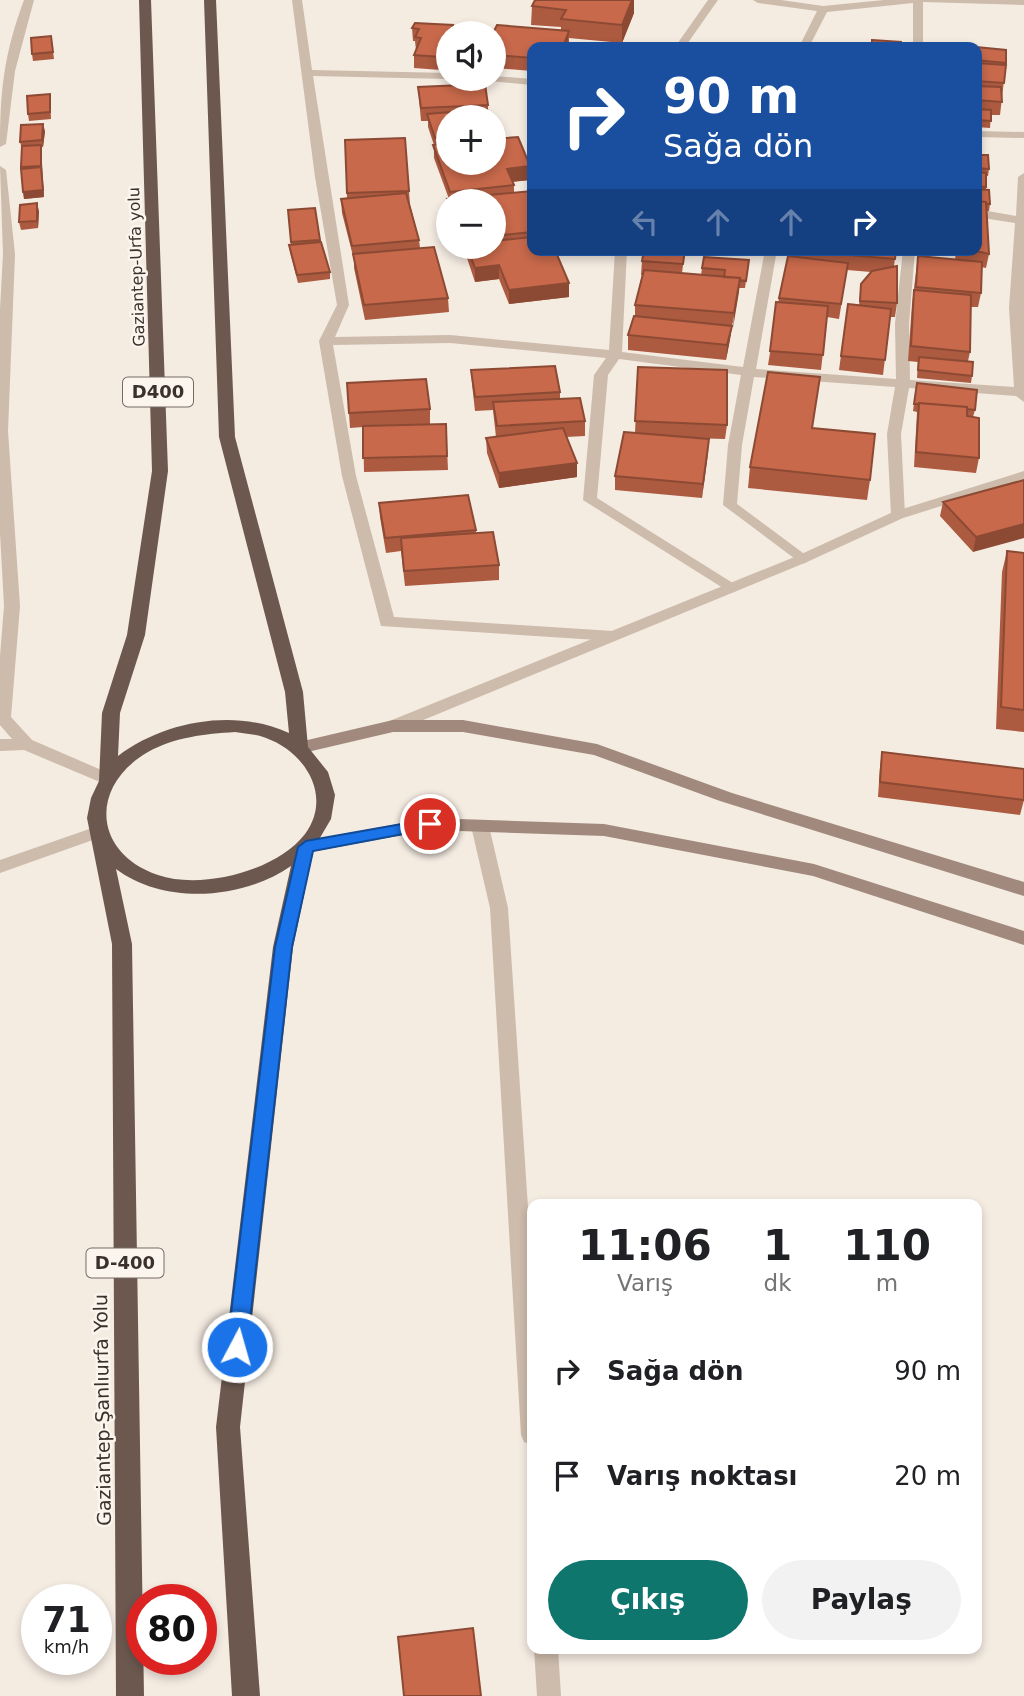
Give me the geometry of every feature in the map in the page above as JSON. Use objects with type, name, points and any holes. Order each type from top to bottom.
[{"type":"highway","name":"Gaziantep-Urfa yolu","points":[[107,779],[111,713],[136,635],[160,471],[145,0]]},
{"type":"highway","points":[[210,0],[227,437],[294,692],[299,748]]},
{"type":"highway","points":[[246,1696],[228,1427],[283,947],[306,847],[322,822],[327,796],[319,770],[299,748],[271,733],[235,726],[197,727],[160,738],[129,755],[107,779],[97,806],[98,832],[112,855],[136,874],[169,885],[207,888],[245,881],[279,867],[306,847]]},
{"type":"highway","name":"Gaziantep-Şanlıurfa Yolu","points":[[98,832],[122,944],[130,1696]]},
{"type":"main road","points":[[299,748],[393,726],[463,726],[597,750],[726,797],[1024,889]]},
{"type":"main road","points":[[306,847],[430,824],[604,830],[814,870],[1024,938]]},
{"type":"street","points":[[0,144],[5,58],[29,0]]},
{"type":"street","points":[[297,0],[320,177],[344,305],[326,341],[349,476],[387,622],[614,636]]},
{"type":"street","points":[[684,42],[713,0]]},
{"type":"street","points":[[758,0],[823,9],[917,0],[918,42]]},
{"type":"street","points":[[926,0],[1024,2]]},
{"type":"street","points":[[806,42],[823,9]]},
{"type":"street","points":[[306,73],[436,76]]},
{"type":"street","points":[[506,80],[527,82]]},
{"type":"street","points":[[982,134],[1024,135]]},
{"type":"street","points":[[0,170],[4,254],[1,431],[4,555],[12,606],[3,718],[26,744],[107,779]]},
{"type":"street","points":[[326,341],[450,340],[615,355],[748,372],[903,382],[1023,395],[1016,308],[1019,220],[1024,177]]},
{"type":"street","points":[[982,214],[1019,220]]},
{"type":"street","points":[[621,256],[615,355],[601,375],[590,500],[730,588]]},
{"type":"street","points":[[770,256],[735,445],[730,505],[802,559]]},
{"type":"street","points":[[898,514],[894,434],[903,382],[902,324],[908,256]]},
{"type":"street","points":[[393,726],[802,559],[898,514],[1024,475]]},
{"type":"street","points":[[0,745],[26,744]]},
{"type":"street","points":[[480,826],[499,908],[527,1355]]},
{"type":"street","points":[[0,867],[98,832]]},
{"type":"street","points":[[545,1654],[548,1696]]},
{"type":"building","points":[[535,0],[632,0],[622,25],[561,19],[566,10],[532,6]]},
{"type":"building","points":[[415,23],[436,24],[436,57],[414,55],[421,38],[415,37],[419,29],[412,28]]},
{"type":"building","points":[[506,26],[569,31],[565,42],[527,42],[527,58],[506,56]]},
{"type":"building","points":[[51,36],[53,52],[32,54],[31,38]]},
{"type":"building","points":[[982,48],[1006,50],[1006,63],[982,61]]},
{"type":"building","points":[[982,63],[1006,65],[1004,83],[982,81]]},
{"type":"building","points":[[436,86],[436,91],[486,91],[488,105],[436,105],[436,107],[421,108],[418,87]]},
{"type":"building","points":[[982,86],[1001,87],[1002,102],[982,100]]},
{"type":"building","points":[[50,94],[50,112],[28,114],[27,96]]},
{"type":"building","points":[[982,109],[991,110],[991,121],[982,120]]},
{"type":"building","points":[[436,113],[436,138],[435,138],[427,114]]},
{"type":"building","points":[[43,124],[42,140],[20,142],[21,125]]},
{"type":"building","points":[[518,137],[527,159],[527,166],[507,169],[514,185],[449,189],[444,175],[506,175],[506,138]]},
{"type":"building","points":[[405,138],[409,191],[347,193],[345,140]]},
{"type":"building","points":[[41,145],[41,166],[21,167],[22,146]]},
{"type":"building","points":[[982,155],[988,155],[989,169],[982,168]]},
{"type":"building","points":[[41,167],[43,190],[23,192],[21,169]]},
{"type":"building","points":[[982,173],[986,173],[986,187],[982,187]]},
{"type":"building","points":[[982,189],[989,190],[990,204],[982,202]]},
{"type":"building","points":[[527,191],[527,233],[506,235],[506,193]]},
{"type":"building","points":[[406,193],[419,240],[352,246],[341,199]]},
{"type":"building","points":[[982,202],[986,202],[989,254],[982,252]]},
{"type":"building","points":[[37,203],[37,221],[19,222],[20,205]]},
{"type":"building","points":[[315,208],[320,240],[291,242],[288,210]]},
{"type":"building","points":[[527,238],[527,256],[558,256],[569,283],[509,290],[499,265],[475,268],[472,259],[506,259],[506,240]]},
{"type":"building","points":[[321,242],[330,272],[297,275],[289,245]]},
{"type":"building","points":[[434,247],[448,298],[364,305],[353,254]]},
{"type":"building","points":[[643,256],[684,256],[683,264],[642,261]]},
{"type":"building","points":[[788,256],[848,263],[841,304],[779,298]]},
{"type":"building","points":[[860,256],[895,256],[895,259]]},
{"type":"building","points":[[918,256],[982,262],[981,293],[916,287]]},
{"type":"building","points":[[704,257],[749,260],[746,281],[724,277],[725,270],[702,268]]},
{"type":"building","points":[[897,266],[897,303],[860,301],[861,284],[872,271]]},
{"type":"building","points":[[644,270],[740,278],[734,313],[635,305]]},
{"type":"building","points":[[914,290],[971,295],[970,352],[911,346]]},
{"type":"building","points":[[776,302],[828,306],[823,355],[770,351]]},
{"type":"building","points":[[848,304],[891,309],[885,360],[841,356]]},
{"type":"building","points":[[634,316],[732,326],[727,345],[628,335]]},
{"type":"building","points":[[919,357],[973,362],[972,376],[918,370]]},
{"type":"building","points":[[555,366],[560,392],[475,397],[471,370]]},
{"type":"building","points":[[638,367],[727,370],[727,425],[635,421]]},
{"type":"building","points":[[768,372],[820,377],[812,428],[875,434],[870,480],[750,467]]},
{"type":"building","points":[[426,379],[430,409],[349,413],[347,383]]},
{"type":"building","points":[[917,383],[977,390],[975,410],[967,407],[914,404]]},
{"type":"building","points":[[580,398],[585,421],[497,426],[493,402]]},
{"type":"building","points":[[919,403],[967,407],[967,416],[979,418],[979,458],[916,452]]},
{"type":"building","points":[[446,424],[447,456],[363,458],[363,426]]},
{"type":"building","points":[[563,428],[577,463],[499,473],[486,438]]},
{"type":"building","points":[[624,432],[709,439],[703,484],[615,476]]},
{"type":"building","points":[[1024,480],[1024,524],[976,537],[943,502]]},
{"type":"building","points":[[468,495],[476,530],[385,538],[379,503]]},
{"type":"building","points":[[493,532],[499,565],[404,571],[401,538]]},
{"type":"building","points":[[1007,551],[1024,553],[1024,710],[1001,707]]},
{"type":"building","points":[[882,752],[1024,769],[1024,800],[880,782]]},
{"type":"building","points":[[473,1628],[481,1696],[404,1696],[398,1637]]},
{"type":"route","points":[[237,1347],[283,947],[306,847],[430,824]]}]
